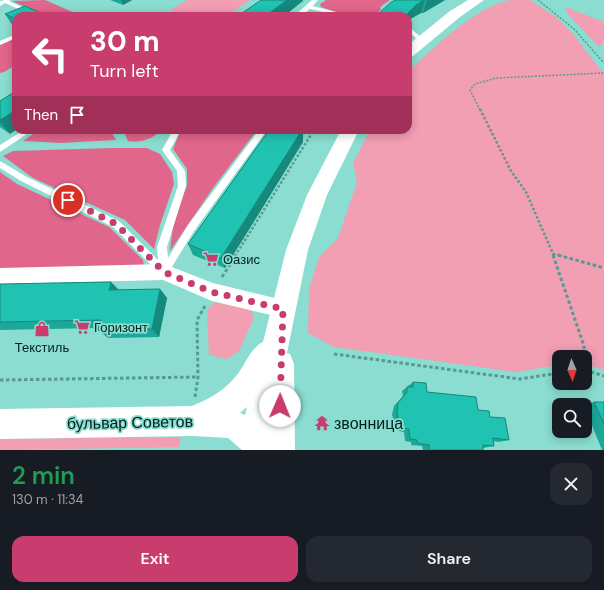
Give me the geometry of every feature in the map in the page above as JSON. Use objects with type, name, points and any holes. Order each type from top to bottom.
[{"type":"street","points":[[412,49],[421,40],[455,14],[477,0]]},
{"type":"street","points":[[259,448],[283,309],[297,250],[317,195],[348,134]]},
{"type":"street","points":[[0,276],[164,272],[212,292],[283,309]]},
{"type":"street","points":[[259,448],[266,425],[280,394],[283,309]]},
{"type":"street","points":[[194,410],[217,412],[234,401],[247,387],[268,349],[283,309]]},
{"type":"street","name":"бульвар Советов","points":[[0,424],[194,410],[243,429],[259,448]]},
{"type":"lane","points":[[302,12],[315,0]]},
{"type":"lane","points":[[4,2],[28,12]]},
{"type":"lane","points":[[309,7],[331,12]]},
{"type":"lane","points":[[412,32],[421,40]]},
{"type":"lane","points":[[0,43],[12,38]]},
{"type":"lane","points":[[0,149],[23,134]]},
{"type":"lane","points":[[164,272],[162,247],[182,186],[181,171],[166,150],[174,134]]},
{"type":"lane","points":[[164,272],[191,228],[259,134]]},
{"type":"lane","points":[[0,164],[24,179],[116,224],[164,272]]},
{"type":"path","points":[[538,0],[565,19],[579,32],[604,63]]},
{"type":"path","points":[[584,350],[584,346],[553,254],[526,192],[511,171],[470,90],[474,84],[496,78],[604,73]]},
{"type":"path","points":[[194,410],[198,377],[197,320],[212,292],[311,134]]},
{"type":"path","points":[[553,254],[604,268]]},
{"type":"path","points":[[334,354],[520,379],[552,374]]},
{"type":"path","points":[[592,372],[604,376]]},
{"type":"path","points":[[0,380],[198,377]]},
{"type":"shaded area","points":[[45,0],[73,12],[36,12],[12,1]]},
{"type":"shaded area","points":[[187,0],[250,0],[232,12],[171,12],[172,9]]},
{"type":"shaded area","points":[[326,0],[390,0],[380,7],[381,9],[377,12],[338,12],[321,7],[320,4]]},
{"type":"shaded area","points":[[510,0],[530,0],[556,17],[573,34],[604,74],[604,370],[592,366],[592,350],[552,350],[552,366],[516,372],[334,347],[308,333],[309,289],[319,257],[338,238],[357,182],[353,163],[368,134],[412,134],[412,68],[455,30],[483,11],[497,4]]},
{"type":"shaded area","points":[[565,7],[604,22],[604,42],[599,47],[567,13]]},
{"type":"shaded area","points":[[12,39],[12,67],[0,73],[0,45]]},
{"type":"shaded area","points":[[33,134],[112,134],[116,140],[61,143],[23,141]]},
{"type":"shaded area","points":[[125,134],[157,134],[150,138],[136,142],[128,141]]},
{"type":"shaded area","points":[[179,134],[254,134],[213,188],[170,251],[173,226],[187,185],[187,169],[173,149]]},
{"type":"shaded area","points":[[147,148],[160,154],[172,172],[174,184],[160,225],[154,249],[125,220],[33,178],[3,156],[13,151]]},
{"type":"shaded area","points":[[0,172],[17,184],[109,227],[143,260],[144,267],[0,270]]},
{"type":"shaded area","points":[[215,302],[251,310],[254,318],[239,351],[227,359],[209,355],[207,310]]},
{"type":"shaded area","points":[[181,437],[179,447],[0,450],[0,439]]},
{"type":"building","points":[[261,0],[287,0],[270,12],[244,12]]},
{"type":"building","points":[[395,0],[424,0],[409,12],[380,12]]},
{"type":"building","points":[[25,6],[38,12],[12,12],[12,17],[5,14]]},
{"type":"building","points":[[12,94],[12,112],[0,120],[0,101]]},
{"type":"building","points":[[266,134],[299,134],[221,258],[188,244]]},
{"type":"building","points":[[111,282],[109,290],[160,289],[152,329],[98,330],[101,320],[0,322],[0,284]]},
{"type":"building","points":[[413,382],[426,383],[427,392],[476,397],[478,410],[489,411],[490,417],[505,418],[509,440],[493,438],[494,446],[483,445],[483,450],[429,450],[429,445],[417,443],[417,440],[410,439],[409,429],[404,428],[399,422],[397,412],[398,403],[407,392],[407,387],[413,387]]},
{"type":"building","points":[[594,402],[604,402],[604,424]]},
{"type":"place","name":"Оазис","points":[[211,259]]},
{"type":"place","name":"Горизонт","points":[[82,327]]},
{"type":"place","name":"Текстиль","points":[[42,329]]},
{"type":"place","name":"звонница","points":[[322,423]]},
{"type":"route","points":[[68,200],[116,224],[164,272],[212,292],[283,309],[280,363],[280,406]]}]
